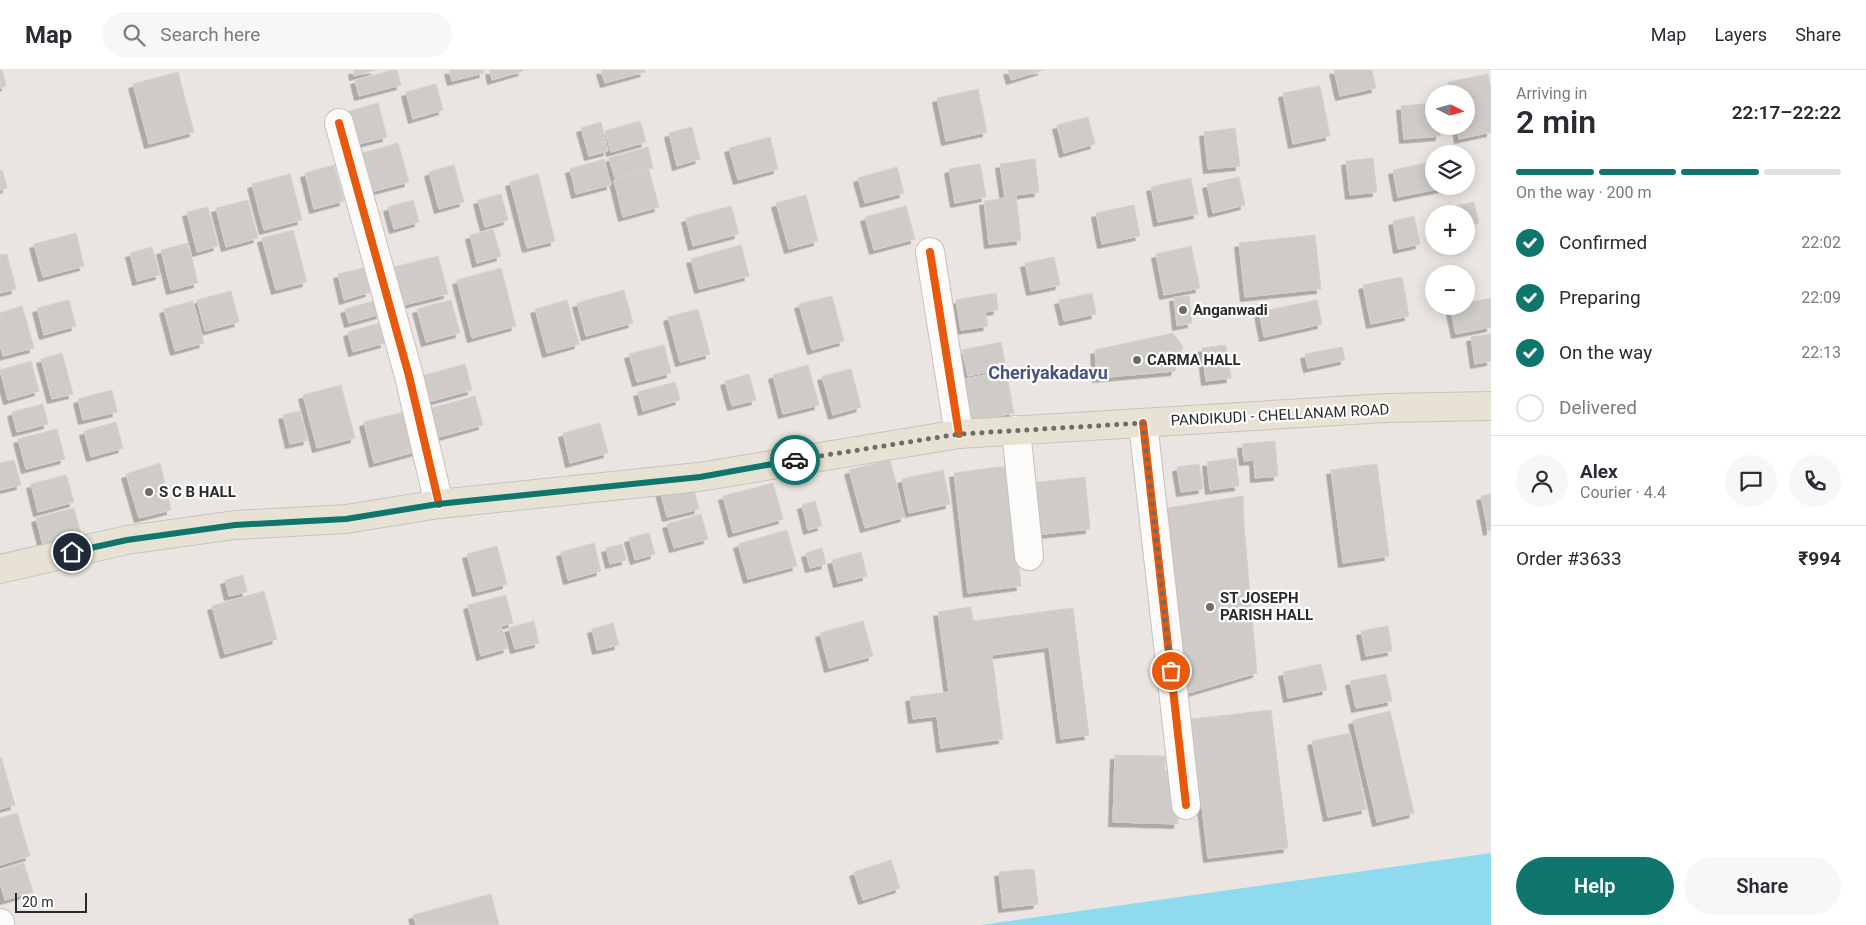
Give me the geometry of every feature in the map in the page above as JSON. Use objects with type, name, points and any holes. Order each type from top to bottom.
[{"type":"main road","name":"PANDIKUDI - CHELLANAM ROAD","points":[[0,569],[127,540],[235,525],[346,519],[438,504],[700,477],[959,434],[1386,408],[1491,406]]},
{"type":"street","points":[[339,123],[409,376],[438,504]]},
{"type":"street","points":[[930,252],[959,434]]},
{"type":"street","points":[[1143,423],[1186,805]]},
{"type":"street","points":[[1016,430],[1029,556]]},
{"type":"water","points":[[1491,853],[1491,925],[981,925]]},
{"type":"building","points":[[0,70],[2,70],[6,86],[0,88]]},
{"type":"building","points":[[353,70],[376,70],[354,76]]},
{"type":"building","points":[[397,70],[401,85],[359,96],[355,80]]},
{"type":"building","points":[[449,70],[483,70],[484,73],[452,81]]},
{"type":"building","points":[[490,70],[523,70],[523,71],[492,80]]},
{"type":"building","points":[[601,70],[644,70],[645,72],[605,83]]},
{"type":"building","points":[[1008,70],[1043,70],[1011,80]]},
{"type":"building","points":[[1334,70],[1372,70],[1376,88],[1340,96]]},
{"type":"building","points":[[178,72],[194,132],[149,144],[133,84]]},
{"type":"building","points":[[1488,74],[1491,89],[1491,132],[1459,139],[1458,135],[1475,135],[1475,85],[1448,85],[1448,82]]},
{"type":"building","points":[[436,84],[443,110],[413,119],[406,92]]},
{"type":"building","points":[[1320,86],[1330,136],[1293,144],[1283,93]]},
{"type":"building","points":[[978,89],[987,132],[946,141],[937,98]]},
{"type":"building","points":[[378,103],[387,137],[355,145],[346,112]]},
{"type":"building","points":[[1425,104],[1425,135],[1440,136],[1404,139],[1401,106]]},
{"type":"building","points":[[1088,117],[1095,144],[1064,153],[1057,125]]},
{"type":"building","points":[[640,121],[646,142],[611,152],[605,131]]},
{"type":"building","points":[[601,122],[608,151],[589,156],[581,128]]},
{"type":"building","points":[[692,127],[700,159],[677,166],[669,133]]},
{"type":"building","points":[[1235,128],[1240,166],[1208,169],[1204,132]]},
{"type":"building","points":[[770,137],[778,169],[738,180],[729,148]]},
{"type":"building","points":[[398,143],[409,182],[367,193],[356,155]]},
{"type":"building","points":[[648,147],[653,168],[615,178],[609,158]]},
{"type":"building","points":[[1373,158],[1377,192],[1350,195],[1346,161]]},
{"type":"building","points":[[604,159],[611,185],[576,194],[570,169]]},
{"type":"building","points":[[1035,159],[1039,192],[1016,195],[1021,240],[989,244],[984,201],[1005,198],[1000,164]]},
{"type":"building","points":[[1425,163],[1425,192],[1398,197],[1393,170]]},
{"type":"building","points":[[980,164],[986,197],[955,203],[949,169]]},
{"type":"building","points":[[334,165],[344,201],[314,209],[305,173]]},
{"type":"building","points":[[454,165],[464,202],[439,209],[429,172]]},
{"type":"building","points":[[897,167],[904,193],[865,203],[858,178]]},
{"type":"building","points":[[2,170],[7,188],[0,190],[0,171]]},
{"type":"building","points":[[649,170],[659,207],[623,217],[614,180]]},
{"type":"building","points":[[290,174],[302,220],[264,230],[252,184]]},
{"type":"building","points":[[538,174],[555,241],[527,248],[510,182]]},
{"type":"building","points":[[1239,177],[1245,205],[1213,213],[1207,184]]},
{"type":"building","points":[[1191,178],[1198,214],[1158,222],[1151,187]]},
{"type":"building","points":[[501,194],[508,220],[485,227],[478,200]]},
{"type":"building","points":[[806,195],[818,241],[789,249],[776,203]]},
{"type":"building","points":[[248,200],[258,238],[226,247],[216,208]]},
{"type":"building","points":[[413,200],[419,222],[394,229],[388,207]]},
{"type":"building","points":[[1474,202],[1475,205],[1460,205]]},
{"type":"building","points":[[1134,205],[1140,236],[1102,244],[1096,213]]},
{"type":"building","points":[[731,206],[739,234],[693,246],[686,218]]},
{"type":"building","points":[[906,206],[915,239],[874,250],[865,217]]},
{"type":"building","points":[[1475,206],[1479,223],[1475,224]]},
{"type":"building","points":[[208,207],[218,246],[197,252],[187,212]]},
{"type":"building","points":[[1414,216],[1420,244],[1398,249],[1393,221]]},
{"type":"building","points":[[493,229],[501,256],[477,263],[470,235]]},
{"type":"building","points":[[293,230],[307,282],[276,290],[262,238]]},
{"type":"building","points":[[76,233],[84,266],[43,277],[34,244]]},
{"type":"building","points":[[1315,235],[1321,289],[1245,297],[1239,243]]},
{"type":"building","points":[[188,243],[198,283],[171,290],[161,250]]},
{"type":"building","points":[[741,245],[749,276],[699,289],[691,259]]},
{"type":"building","points":[[1191,246],[1200,288],[1164,295],[1156,254]]},
{"type":"building","points":[[152,247],[160,275],[137,281],[130,253]]},
{"type":"building","points":[[7,254],[16,289],[0,293],[0,255]]},
{"type":"building","points":[[438,256],[448,294],[404,305],[394,267]]},
{"type":"building","points":[[1054,257],[1060,285],[1031,291],[1025,263]]},
{"type":"building","points":[[364,268],[370,292],[344,300],[338,274]]},
{"type":"building","points":[[501,268],[516,326],[472,338],[457,280]]},
{"type":"building","points":[[1402,277],[1409,316],[1371,324],[1363,285]]},
{"type":"building","points":[[624,290],[633,323],[586,336],[577,303]]},
{"type":"building","points":[[231,291],[239,322],[205,331],[197,300]]},
{"type":"building","points":[[996,293],[998,310],[985,312],[988,326],[961,330],[956,300]]},
{"type":"building","points":[[1092,293],[1096,314],[1064,321],[1059,300]]},
{"type":"building","points":[[832,296],[844,341],[812,350],[799,304]]},
{"type":"building","name":"Anganwadi","points":[[1189,296],[1192,323],[1177,326],[1174,297]]},
{"type":"building","points":[[1491,298],[1491,327],[1456,334],[1452,315],[1475,315],[1475,301]]},
{"type":"building","points":[[69,300],[76,326],[44,335],[37,308]]},
{"type":"building","points":[[377,300],[381,314],[349,323],[345,309]]},
{"type":"building","points":[[451,300],[460,333],[426,342],[417,309]]},
{"type":"building","points":[[567,300],[579,344],[547,353],[535,309]]},
{"type":"building","points":[[1317,300],[1322,324],[1264,337],[1259,312]]},
{"type":"building","points":[[193,301],[204,343],[175,351],[164,309]]},
{"type":"building","points":[[22,306],[34,348],[3,356],[0,344],[0,313]]},
{"type":"building","points":[[698,309],[710,354],[680,362],[668,317]]},
{"type":"building","points":[[380,323],[385,343],[353,352],[348,332]]},
{"type":"building","name":"CARMA HALL","points":[[1173,333],[1183,347],[1175,371],[1097,378],[1095,350]]},
{"type":"building","points":[[1491,334],[1491,361],[1475,364],[1471,337]]},
{"type":"building","points":[[1001,342],[1006,368],[968,376],[962,350]]},
{"type":"building","points":[[664,345],[671,373],[637,382],[629,354]]},
{"type":"building","points":[[1226,345],[1231,378],[1206,381],[1202,348]]},
{"type":"building","points":[[1342,347],[1345,360],[1308,368],[1305,354]]},
{"type":"building","points":[[62,353],[73,394],[52,399],[41,359]]},
{"type":"building","points":[[31,361],[39,391],[8,400],[0,370]]},
{"type":"building","points":[[465,364],[472,390],[425,403],[418,377]]},
{"type":"building","points":[[808,365],[819,405],[783,414],[773,375]]},
{"type":"building","points":[[851,369],[861,407],[833,415],[822,376]]},
{"type":"building","points":[[1006,371],[1014,413],[972,421],[964,379]]},
{"type":"building","points":[[749,374],[756,400],[732,406],[725,381]]},
{"type":"building","points":[[675,382],[680,400],[643,411],[638,392]]},
{"type":"building","points":[[341,385],[355,438],[317,448],[303,395]]},
{"type":"building","points":[[112,390],[117,412],[83,420],[78,399]]},
{"type":"building","points":[[475,396],[483,425],[436,438],[428,409]]},
{"type":"building","points":[[43,404],[48,424],[17,432],[12,412]]},
{"type":"building","points":[[412,410],[422,450],[374,463],[364,422]]},
{"type":"building","points":[[300,411],[308,440],[290,444],[283,415]]},
{"type":"building","points":[[116,422],[123,448],[91,457],[84,431]]},
{"type":"building","points":[[600,423],[608,453],[570,463],[563,433]]},
{"type":"building","points":[[57,429],[65,459],[26,469],[18,439]]},
{"type":"building","points":[[1275,441],[1278,476],[1255,478],[1254,460],[1244,461],[1242,444]]},
{"type":"building","points":[[1236,458],[1239,486],[1210,490],[1207,462]]},
{"type":"building","points":[[14,460],[21,485],[0,490],[0,463]]},
{"type":"building","points":[[890,460],[905,517],[865,528],[849,470]]},
{"type":"building","name":"S C B HALL","points":[[160,463],[171,510],[139,518],[126,474]]},
{"type":"building","points":[[1199,464],[1203,489],[1181,492],[1177,467]]},
{"type":"building","points":[[1377,464],[1389,556],[1343,563],[1331,470]]},
{"type":"building","points":[[1007,466],[1021,586],[968,593],[954,473]]},
{"type":"building","points":[[943,470],[950,504],[909,513],[902,479]]},
{"type":"building","points":[[66,475],[74,502],[38,512],[31,484]]},
{"type":"building","points":[[1085,477],[1090,529],[1034,535],[1029,483]]},
{"type":"building","points":[[692,482],[699,509],[667,517],[660,490]]},
{"type":"building","points":[[773,483],[783,519],[733,533],[723,496]]},
{"type":"building","points":[[1491,494],[1491,530],[1488,531],[1481,496]]},
{"type":"building","name":"ST JOSEPH PARISH HALL","points":[[1243,496],[1257,673],[1182,695],[1161,509]]},
{"type":"building","points":[[815,501],[822,526],[808,530],[802,505]]},
{"type":"building","points":[[74,508],[81,534],[43,545],[36,518]]},
{"type":"building","points":[[701,514],[708,539],[674,548],[667,524]]},
{"type":"building","points":[[787,530],[797,566],[748,579],[738,544]]},
{"type":"building","points":[[649,533],[655,554],[635,560],[629,538]]},
{"type":"building","points":[[594,543],[601,571],[568,580],[561,552]]},
{"type":"building","points":[[622,544],[626,560],[610,564],[606,548]]},
{"type":"building","points":[[497,546],[507,584],[477,592],[467,554]]},
{"type":"building","points":[[822,548],[826,564],[810,568],[806,553]]},
{"type":"building","points":[[861,552],[867,576],[838,583],[832,560]]},
{"type":"building","points":[[243,575],[247,592],[229,596],[225,580]]},
{"type":"building","points":[[264,591],[277,639],[225,654],[212,606]]},
{"type":"building","points":[[506,595],[513,623],[501,626],[508,648],[481,656],[468,605]]},
{"type":"building","points":[[971,607],[973,621],[1073,608],[1089,735],[1061,739],[1049,647],[992,655],[1003,739],[941,748],[937,716],[913,719],[910,697],[949,692],[938,612]]},
{"type":"building","points":[[534,621],[539,643],[515,649],[509,628]]},
{"type":"building","points":[[863,621],[873,656],[829,668],[820,633]]},
{"type":"building","points":[[613,623],[619,645],[597,650],[592,629]]},
{"type":"building","points":[[1388,626],[1392,651],[1366,656],[1361,631]]},
{"type":"building","points":[[1321,664],[1327,690],[1288,698],[1283,672]]},
{"type":"building","points":[[1386,674],[1392,701],[1356,708],[1350,681]]},
{"type":"building","points":[[1271,710],[1288,848],[1208,858],[1192,719]]},
{"type":"building","points":[[1390,711],[1414,813],[1377,822],[1353,720]]},
{"type":"building","points":[[1350,733],[1366,809],[1328,817],[1312,741]]},
{"type":"building","points":[[1115,755],[1165,756],[1165,771],[1179,771],[1178,824],[1113,822]]},
{"type":"building","points":[[0,758],[15,805],[0,809]]},
{"type":"building","points":[[17,813],[30,856],[0,865],[0,818]]},
{"type":"building","points":[[891,860],[900,888],[863,900],[854,872]]},
{"type":"building","points":[[24,863],[33,892],[5,900],[0,883],[0,870]]},
{"type":"building","points":[[1034,869],[1038,904],[1003,908],[999,872]]},
{"type":"building","points":[[491,894],[499,925],[416,925],[413,915]]},
{"type":"cycle path","points":[[339,123],[409,376],[439,504]]},
{"type":"cycle path","points":[[930,252],[959,434]]},
{"type":"cycle path","points":[[1143,423],[1186,805]]},
{"type":"way so far","points":[[795,460],[959,434],[1143,423],[1171,671]]},
{"type":"place","name":"Anganwadi","points":[[1183,310]]},
{"type":"place","name":"CARMA HALL","points":[[1137,360]]},
{"type":"place","name":"S C B HALL","points":[[149,492]]},
{"type":"place","name":"ST JOSEPH PARISH HALL","points":[[1210,607]]},
{"type":"district","name":"Cheriyakadavu","points":[[1048,372]]},
{"type":"route","points":[[72,552],[127,540],[235,525],[346,519],[438,504],[700,477],[795,460]]}]
